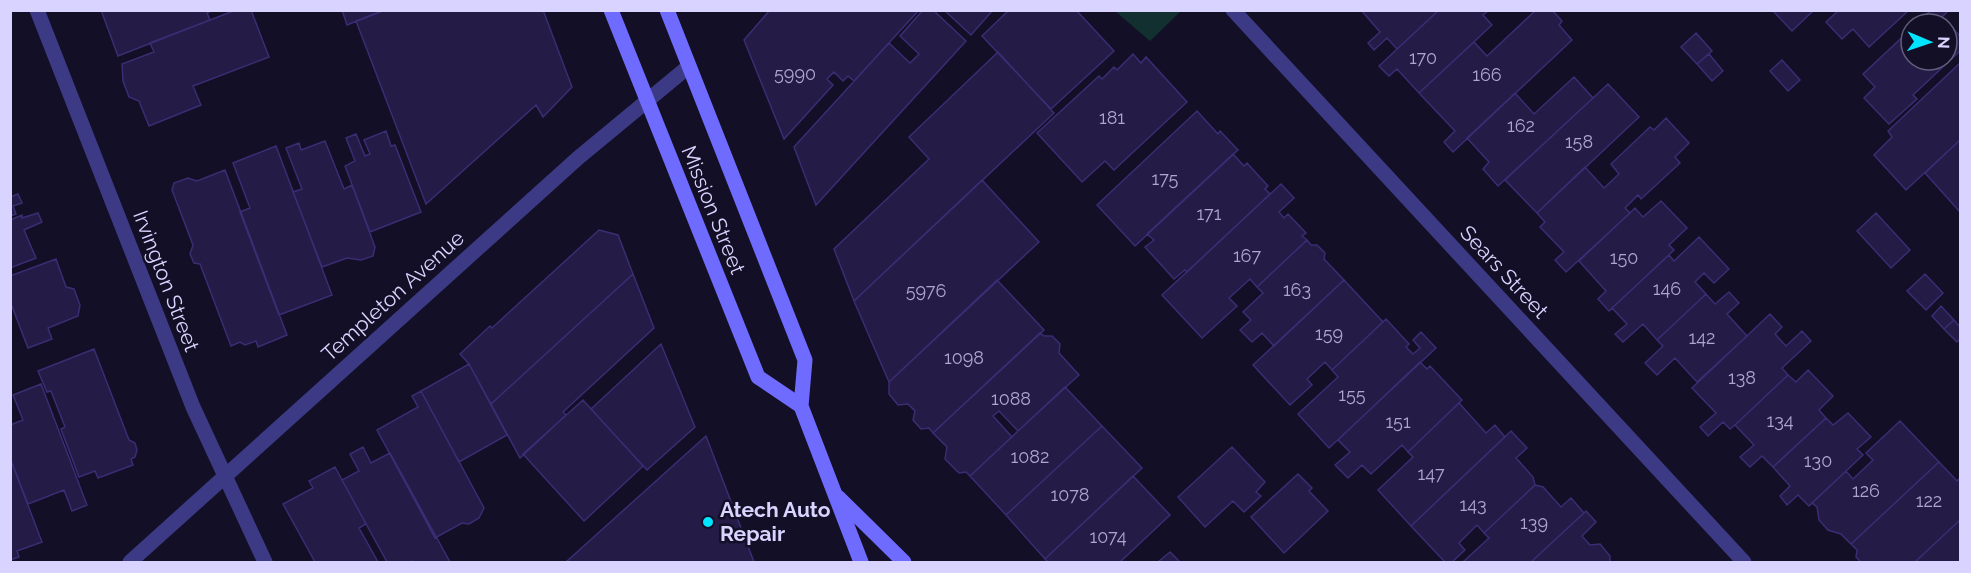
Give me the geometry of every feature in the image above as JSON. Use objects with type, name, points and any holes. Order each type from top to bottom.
[{"type":"main road","name":"Mission Street","points":[[611,10],[758,377],[801,406]]},
{"type":"main road","name":"Mission Street","points":[[666,10],[805,360],[801,406],[861,562]]},
{"type":"main road","points":[[833,492],[904,562]]},
{"type":"street","name":"Irvington Street","points":[[37,10],[193,407],[266,562]]},
{"type":"street","name":"Sears Street","points":[[1233,10],[1744,562]]},
{"type":"street","name":"Templeton Avenue","points":[[130,562],[578,158],[688,67]]},
{"type":"green space","points":[[1115,11],[1181,11],[1150,41]]},
{"type":"building","points":[[101,10],[213,10],[207,13],[210,20],[118,56]]},
{"type":"building","points":[[236,10],[251,10],[269,57],[193,86],[201,105],[149,126],[139,101],[129,97],[123,81],[122,64],[154,52],[150,43]]},
{"type":"building","points":[[342,10],[385,10],[347,25]]},
{"type":"building","points":[[385,10],[543,10],[572,87],[543,117],[536,105],[426,204],[356,21]]},
{"type":"building","points":[[770,10],[919,10],[854,81],[848,76],[843,81],[834,72],[827,79],[833,85],[784,139],[744,40]]},
{"type":"building","points":[[923,10],[933,10],[966,41],[816,205],[794,147],[889,43],[910,63],[919,54],[900,36]]},
{"type":"building","points":[[944,10],[993,10],[971,35]]},
{"type":"building","points":[[1009,10],[1076,10],[1114,51],[1051,109],[982,36]]},
{"type":"building","points":[[1361,10],[1439,10],[1397,49],[1387,38],[1374,50],[1368,43],[1380,32]]},
{"type":"building","points":[[1439,10],[1489,10],[1483,15],[1492,25],[1419,93],[1397,69],[1389,76],[1379,66]]},
{"type":"building","points":[[1536,10],[1552,10],[1562,21],[1559,25],[1572,40],[1453,152],[1444,142],[1455,131],[1419,93],[1474,42],[1487,56]]},
{"type":"building","points":[[1776,10],[1814,10],[1792,31],[1774,12]]},
{"type":"building","points":[[1839,10],[1909,10],[1899,12],[1899,19],[1869,47],[1853,29],[1842,39],[1826,22]]},
{"type":"building","points":[[1931,10],[1949,10],[1947,12],[1929,12]]},
{"type":"building","points":[[1696,33],[1712,51],[1697,64],[1681,47]]},
{"type":"building","points":[[1899,40],[1899,72],[1938,72],[1913,95],[1917,99],[1889,124],[1864,98],[1875,87],[1863,74]]},
{"type":"building","points":[[998,52],[1054,113],[854,301],[834,249],[929,159],[909,137]]},
{"type":"building","points":[[1133,54],[1141,63],[1146,57],[1187,102],[1114,170],[1105,161],[1082,182],[1037,133],[1099,76],[1102,79],[1114,67],[1117,70]]},
{"type":"building","points":[[1709,54],[1723,71],[1712,81],[1697,64]]},
{"type":"building","points":[[1782,60],[1800,80],[1788,91],[1770,71]]},
{"type":"building","points":[[1959,64],[1960,140],[1906,190],[1874,155],[1892,137],[1888,131],[1950,72],[1959,72]]},
{"type":"building","points":[[1574,77],[1593,98],[1498,186],[1483,169],[1489,162],[1467,138],[1515,93],[1534,114]]},
{"type":"building","points":[[1608,84],[1639,117],[1537,213],[1505,180]]},
{"type":"building","points":[[1197,111],[1218,134],[1220,131],[1238,150],[1135,246],[1097,205]]},
{"type":"building","points":[[1666,118],[1689,143],[1675,157],[1680,163],[1641,199],[1638,195],[1625,208],[1630,213],[1566,272],[1555,260],[1564,252],[1540,227],[1545,222],[1537,213],[1585,167],[1604,188],[1619,174],[1611,164],[1650,127],[1654,130]]},
{"type":"building","points":[[386,131],[391,146],[395,145],[421,212],[370,232],[345,166],[355,161],[346,138],[356,134],[365,156],[370,154],[364,140]]},
{"type":"building","points":[[1960,140],[1960,212],[1925,173]]},
{"type":"building","points":[[325,141],[344,189],[352,185],[375,247],[373,256],[361,260],[347,258],[322,267],[293,192],[302,189],[286,148],[299,143],[301,150]]},
{"type":"building","points":[[276,146],[332,295],[279,315],[240,212],[250,208],[233,163]]},
{"type":"building","points":[[1233,154],[1244,166],[1247,163],[1268,186],[1265,189],[1270,194],[1187,272],[1185,270],[1174,279],[1145,247],[1154,240],[1147,234]]},
{"type":"building","points":[[225,170],[287,335],[258,347],[256,341],[245,345],[240,342],[231,346],[200,264],[194,263],[190,254],[193,245],[172,190],[174,183],[188,178],[197,181]]},
{"type":"building","points":[[982,180],[1039,242],[889,382],[854,301]]},
{"type":"building","points":[[1281,184],[1294,198],[1279,212],[1284,218],[1288,214],[1306,233],[1302,236],[1307,240],[1257,287],[1250,279],[1229,298],[1237,306],[1202,338],[1162,295]]},
{"type":"building","points":[[18,194],[22,203],[13,206],[16,214],[10,216],[10,197]]},
{"type":"building","points":[[1661,201],[1687,228],[1669,245],[1674,250],[1609,311],[1598,299],[1606,291],[1579,261],[1635,208],[1643,217]]},
{"type":"building","points":[[38,213],[42,222],[24,230],[36,258],[10,268],[10,220],[22,215],[22,218]]},
{"type":"building","points":[[1876,213],[1910,250],[1891,268],[1857,231]]},
{"type":"building","points":[[599,230],[618,235],[633,274],[491,404],[469,364],[460,354],[490,326],[492,328]]},
{"type":"building","points":[[1699,237],[1729,269],[1714,283],[1704,273],[1695,282],[1706,294],[1657,340],[1643,324],[1623,342],[1615,334],[1627,324],[1612,308],[1669,255],[1674,261]]},
{"type":"building","points":[[1307,240],[1311,245],[1317,245],[1325,253],[1324,259],[1344,280],[1274,346],[1262,333],[1252,342],[1240,330],[1251,320],[1243,312],[1263,293],[1257,287]]},
{"type":"building","points":[[56,259],[66,287],[74,289],[80,305],[78,316],[48,328],[52,339],[28,348],[10,301],[10,276]]},
{"type":"building","points":[[633,274],[654,328],[563,412],[566,415],[520,458],[491,404]]},
{"type":"building","points":[[1925,274],[1943,293],[1926,310],[1907,291]]},
{"type":"building","points":[[997,280],[1044,330],[933,433],[929,428],[921,429],[913,420],[915,411],[908,404],[898,405],[889,394],[889,382]]},
{"type":"building","points":[[1344,280],[1383,322],[1332,370],[1325,362],[1307,379],[1312,385],[1290,405],[1253,365]]},
{"type":"building","points":[[1729,292],[1739,303],[1727,314],[1747,336],[1697,382],[1675,358],[1657,375],[1645,363],[1663,346],[1657,340],[1706,294],[1715,304]]},
{"type":"building","points":[[1941,306],[1954,320],[1944,329],[1932,316]]},
{"type":"building","points":[[1770,314],[1782,327],[1775,334],[1786,346],[1802,331],[1811,341],[1782,368],[1788,375],[1735,425],[1730,429],[1723,422],[1708,436],[1700,427],[1716,413],[1692,388]]},
{"type":"building","points":[[1386,319],[1409,344],[1406,347],[1413,354],[1420,348],[1413,340],[1421,332],[1436,348],[1329,448],[1298,414],[1338,377],[1332,370]]},
{"type":"building","points":[[1954,320],[1960,327],[1960,339],[1957,342],[1944,329]]},
{"type":"building","points":[[1040,333],[1044,336],[1052,336],[1060,344],[1059,353],[1079,375],[1018,431],[999,411],[993,416],[1012,437],[970,476],[966,472],[959,473],[945,459],[947,447],[933,433]]},
{"type":"building","points":[[661,344],[695,427],[647,470],[591,409]]},
{"type":"building","points":[[94,349],[129,440],[135,443],[137,450],[135,457],[131,459],[133,465],[98,478],[95,471],[79,477],[61,429],[65,427],[51,391],[47,392],[38,371]]},
{"type":"building","points":[[1420,362],[1427,369],[1430,366],[1462,400],[1408,452],[1402,445],[1371,474],[1362,465],[1348,478],[1335,465],[1350,452],[1338,440]]},
{"type":"building","points":[[469,364],[507,435],[459,462],[421,391]]},
{"type":"building","points":[[1808,370],[1833,396],[1819,410],[1826,418],[1773,467],[1762,456],[1750,467],[1740,457],[1754,445],[1735,425],[1788,375],[1796,382]]},
{"type":"building","points":[[41,384],[87,505],[72,511],[64,490],[28,504],[10,458],[10,425],[23,420],[13,395]]},
{"type":"building","points":[[1065,387],[1102,426],[1006,515],[970,476]]},
{"type":"building","points":[[421,391],[484,508],[479,518],[469,524],[462,523],[435,538],[377,430],[418,407],[412,396]]},
{"type":"building","points":[[583,400],[643,466],[584,521],[523,454]]},
{"type":"building","points":[[1459,403],[1486,433],[1495,425],[1505,437],[1411,526],[1378,490],[1413,457],[1408,452]]},
{"type":"building","points":[[1848,413],[1871,437],[1857,449],[1863,455],[1809,506],[1798,495],[1787,505],[1780,496],[1790,486],[1773,467],[1826,418],[1833,425]]},
{"type":"building","points":[[1900,421],[1939,462],[1851,544],[1841,534],[1828,530],[1819,520],[1817,507],[1812,503],[1846,471],[1853,479],[1873,460],[1866,453]]},
{"type":"building","points":[[1102,426],[1142,468],[1045,559],[1006,515]]},
{"type":"building","points":[[1511,431],[1527,448],[1516,458],[1533,477],[1535,485],[1484,533],[1477,525],[1459,543],[1465,550],[1452,562],[1445,562],[1411,526]]},
{"type":"building","points":[[706,436],[754,562],[566,562]]},
{"type":"building","points":[[363,447],[371,463],[390,453],[450,562],[387,562],[342,480],[359,471],[350,454]]},
{"type":"building","points":[[1232,447],[1265,482],[1256,492],[1261,496],[1244,512],[1233,501],[1205,527],[1178,497]]},
{"type":"building","points":[[10,458],[42,542],[17,551],[19,557],[10,560]]},
{"type":"building","points":[[1939,462],[1957,481],[1960,478],[1960,520],[1915,562],[1861,562],[1856,557],[1857,550],[1851,544]]},
{"type":"building","points":[[335,467],[366,524],[359,528],[378,562],[315,562],[283,504],[313,488],[309,481]]},
{"type":"building","points":[[1298,474],[1312,488],[1309,491],[1328,511],[1284,553],[1251,517]]},
{"type":"building","points":[[1133,476],[1170,515],[1120,562],[1048,562],[1045,559]]},
{"type":"building","points":[[1535,485],[1543,487],[1561,507],[1571,498],[1584,513],[1531,562],[1463,562],[1489,538],[1484,533]]},
{"type":"building","points":[[1586,511],[1596,522],[1582,536],[1590,545],[1600,544],[1610,556],[1610,562],[1531,562]]},
{"type":"building","points":[[1960,520],[1960,562],[1915,562]]},
{"type":"building","points":[[1170,552],[1180,562],[1158,562]]},
{"type":"place","name":"Atech Auto Repair","points":[[708,522]]}]
